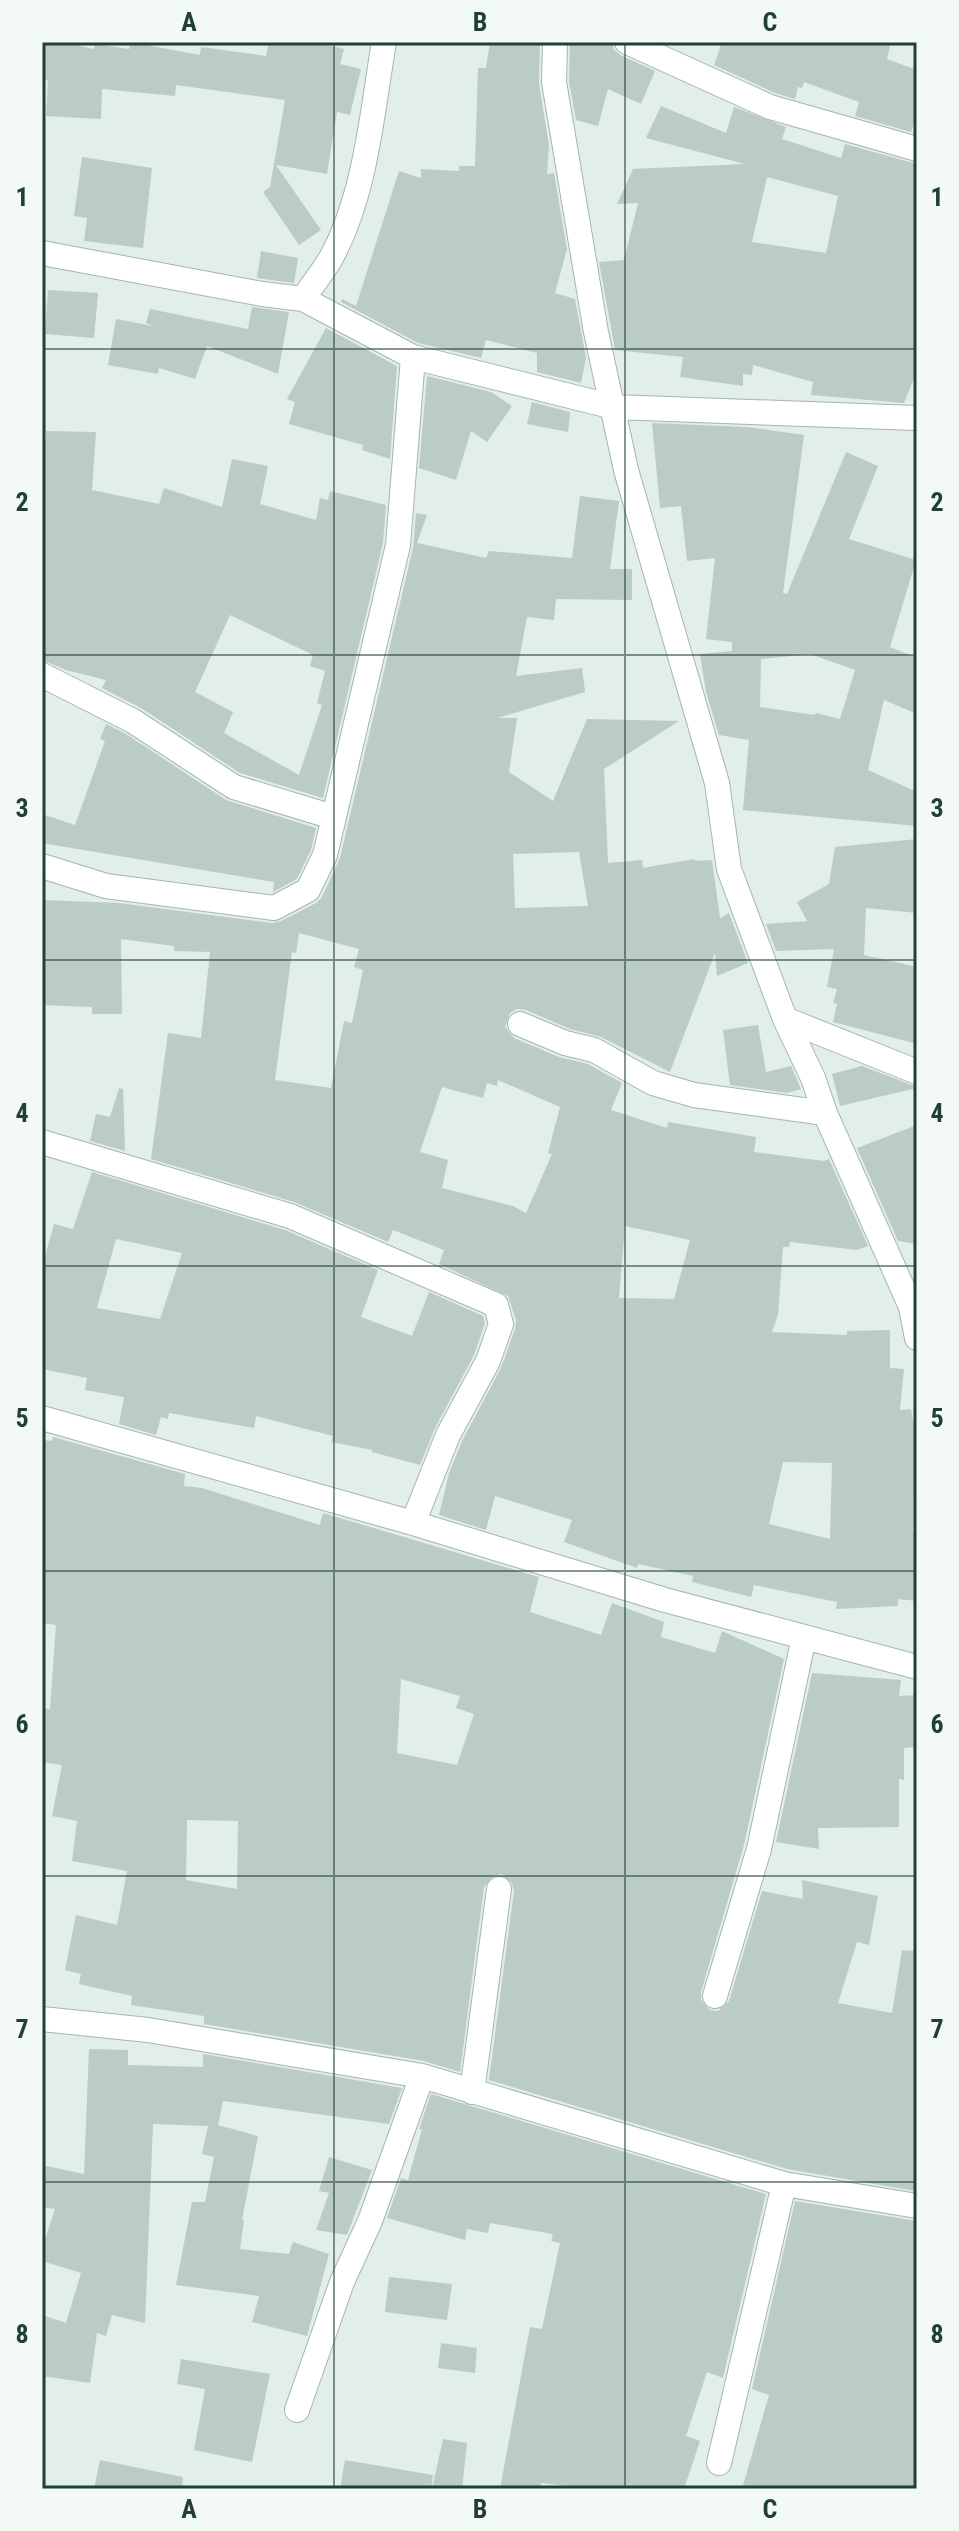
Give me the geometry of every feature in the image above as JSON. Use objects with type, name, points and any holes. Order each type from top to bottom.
[{"type":"street","points":[[303,299],[332,256],[350,209],[365,156],[384,42]]},
{"type":"street","points":[[555,42],[554,82],[596,332],[626,470],[717,783],[729,869],[785,1019],[911,1307],[917,1338]]},
{"type":"street","points":[[627,42],[770,107],[917,149]]},
{"type":"street","points":[[42,253],[303,299],[413,357],[614,407],[917,418]]},
{"type":"street","points":[[42,866],[106,886],[274,908],[308,890],[325,855],[398,545],[413,357]]},
{"type":"street","points":[[42,675],[133,721],[234,787],[333,817]]},
{"type":"street","points":[[785,1019],[917,1072]]},
{"type":"street","points":[[520,1024],[565,1043],[594,1050],[653,1083],[694,1095],[825,1113]]},
{"type":"street","points":[[42,1142],[290,1216],[496,1305],[501,1324],[488,1361],[448,1435],[413,1523]]},
{"type":"street","points":[[42,1418],[413,1523],[665,1600],[917,1667]]},
{"type":"street","points":[[715,1996],[759,1849],[804,1637]]},
{"type":"street","points":[[472,2092],[499,1889]]},
{"type":"street","points":[[42,2019],[148,2030],[422,2076],[784,2184],[917,2206]]},
{"type":"street","points":[[297,2410],[342,2282],[370,2221],[422,2076]]},
{"type":"street","points":[[719,2463],[784,2184]]},
{"type":"building","points":[[46,42],[94,49],[95,44],[129,49],[130,42],[200,55],[201,47],[266,56],[269,42],[315,42],[344,49],[340,64],[361,69],[350,115],[337,112],[327,174],[276,165],[321,230],[299,245],[263,192],[270,187],[285,100],[176,85],[175,96],[102,89],[101,119],[46,116],[48,80],[42,79],[42,63]]},
{"type":"building","points":[[490,42],[540,42],[539,84],[549,145],[547,174],[554,173],[567,249],[555,293],[575,299],[586,358],[581,383],[537,372],[537,353],[486,340],[481,358],[418,343],[341,302],[342,299],[356,306],[399,171],[421,178],[421,169],[459,171],[459,166],[475,166],[478,68],[486,68]]},
{"type":"building","points":[[570,42],[612,42],[614,50],[620,55],[655,71],[641,104],[608,89],[598,126],[576,120],[569,81]]},
{"type":"building","points":[[722,42],[891,42],[887,59],[917,70],[917,115],[911,132],[855,116],[859,102],[804,82],[802,88],[798,87],[795,99],[714,65]]},
{"type":"building","points":[[661,106],[726,133],[734,107],[786,127],[782,139],[841,158],[845,144],[917,164],[917,371],[904,403],[811,395],[813,382],[753,365],[752,375],[743,374],[743,386],[680,377],[683,357],[615,350],[599,262],[624,260],[638,203],[617,204],[633,169],[745,164],[646,138]],"holes":[[[767,177],[838,196],[826,253],[752,242]]]},
{"type":"building","points":[[82,157],[152,168],[143,248],[84,241],[87,218],[74,216]]},
{"type":"building","points":[[261,251],[298,258],[294,283],[257,278]]},
{"type":"building","points":[[48,290],[98,293],[94,338],[45,334]]},
{"type":"building","points":[[252,307],[289,312],[278,374],[207,346],[195,379],[159,368],[158,374],[108,365],[116,319],[153,326],[146,323],[150,309],[248,329]]},
{"type":"building","points":[[326,328],[397,366],[390,459],[362,450],[363,445],[289,424],[295,402],[287,399]]},
{"type":"building","points":[[427,376],[491,392],[512,406],[487,442],[471,431],[456,480],[419,468]]},
{"type":"building","points":[[532,402],[570,412],[568,432],[527,424]]},
{"type":"building","points":[[652,423],[747,427],[804,435],[783,593],[787,594],[846,452],[878,466],[849,539],[916,560],[890,647],[917,658],[917,714],[884,700],[868,770],[917,792],[917,826],[743,810],[749,740],[719,735],[706,692],[700,654],[732,651],[732,642],[706,639],[715,558],[687,561],[681,506],[660,508]],"holes":[[[810,654],[855,670],[840,719],[760,707],[761,659]]]},
{"type":"building","points":[[46,431],[96,432],[92,490],[159,504],[164,488],[222,507],[232,459],[268,466],[260,504],[316,520],[320,498],[328,500],[330,491],[386,505],[383,543],[323,798],[240,773],[141,708],[102,688],[106,680],[42,660],[42,439],[46,438]],"holes":[[[230,615],[313,655],[310,666],[325,671],[317,703],[322,705],[299,775],[224,733],[233,712],[195,692]]]},
{"type":"building","points":[[580,496],[619,501],[610,569],[632,569],[632,600],[556,599],[554,620],[527,617],[516,676],[582,668],[585,692],[497,718],[517,718],[509,772],[553,801],[587,719],[679,721],[604,769],[608,863],[642,860],[643,868],[694,859],[712,860],[720,918],[729,913],[748,963],[717,976],[715,953],[670,1072],[601,1037],[570,1029],[526,1010],[517,1009],[510,1013],[505,1027],[514,1038],[559,1057],[588,1064],[622,1083],[611,1110],[667,1128],[668,1122],[756,1137],[754,1152],[824,1161],[829,1159],[868,1246],[857,1250],[790,1242],[789,1247],[783,1247],[778,1315],[772,1332],[847,1335],[847,1331],[890,1330],[890,1368],[904,1369],[900,1410],[911,1409],[915,1431],[913,1531],[917,1530],[917,1601],[898,1599],[898,1606],[836,1609],[837,1602],[754,1585],[751,1597],[692,1582],[693,1576],[638,1564],[637,1568],[564,1542],[572,1520],[495,1496],[486,1530],[439,1515],[449,1473],[462,1441],[501,1368],[515,1329],[516,1320],[508,1296],[439,1264],[444,1250],[393,1230],[388,1242],[294,1202],[151,1159],[168,1033],[201,1038],[210,952],[174,951],[174,946],[121,939],[122,1014],[92,1014],[92,1007],[42,1005],[42,900],[119,903],[272,923],[316,903],[322,897],[340,858],[413,548],[416,513],[427,515],[417,543],[486,558],[489,551],[572,558]],"holes":[[[579,852],[588,906],[515,908],[513,854]],[[299,933],[359,949],[354,967],[363,970],[352,1023],[344,1021],[331,1088],[275,1080],[292,952],[296,953]],[[498,1080],[560,1107],[548,1153],[552,1154],[526,1213],[513,1206],[442,1188],[448,1160],[420,1152],[442,1087],[483,1098],[487,1083],[497,1086]],[[625,1226],[690,1240],[674,1299],[619,1298]],[[783,1462],[832,1463],[830,1539],[769,1524]]]},
{"type":"building","points":[[106,724],[226,800],[316,828],[311,850],[297,879],[273,892],[274,882],[42,843],[42,814],[75,825],[105,741],[100,739]]},
{"type":"building","points":[[917,839],[917,913],[866,908],[864,955],[917,967],[917,1044],[833,1022],[837,989],[827,987],[834,949],[776,951],[766,924],[807,921],[797,902],[829,884],[835,847]]},
{"type":"building","points":[[758,1025],[766,1072],[791,1066],[801,1089],[787,1093],[730,1085],[723,1030]]},
{"type":"building","points":[[862,1066],[917,1088],[840,1106],[832,1074]]},
{"type":"building","points":[[119,1088],[123,1089],[125,1151],[90,1141],[96,1114],[110,1117]]},
{"type":"building","points":[[917,1125],[917,1244],[898,1241],[857,1148]]},
{"type":"building","points":[[92,1172],[285,1230],[378,1270],[361,1317],[412,1336],[429,1292],[483,1316],[485,1323],[474,1355],[435,1428],[420,1465],[372,1450],[331,1442],[333,1436],[256,1416],[254,1428],[169,1413],[168,1419],[161,1417],[156,1435],[119,1424],[124,1397],[85,1390],[87,1378],[42,1369],[42,1267],[54,1224],[73,1229]],"holes":[[[116,1239],[182,1253],[160,1319],[97,1308]]]},
{"type":"building","points":[[53,1437],[185,1474],[184,1486],[202,1488],[320,1525],[323,1513],[539,1577],[530,1612],[601,1635],[612,1603],[664,1622],[661,1637],[715,1653],[722,1631],[784,1659],[744,1845],[701,2000],[710,2010],[718,2011],[729,2001],[762,1891],[803,1899],[802,1880],[878,1896],[869,1945],[857,1942],[838,2003],[892,2013],[902,1950],[917,1951],[915,2191],[787,2169],[489,2080],[514,1891],[512,1883],[502,1874],[493,1876],[484,1887],[460,2072],[424,2061],[204,2024],[204,2016],[131,2005],[132,1996],[79,1984],[81,1974],[65,1970],[76,1915],[117,1925],[127,1871],[72,1861],[77,1821],[52,1816],[62,1765],[42,1762],[42,1708],[50,1709],[56,1625],[42,1623],[42,1440],[52,1441]],"holes":[[[401,1679],[460,1696],[456,1708],[474,1714],[457,1765],[397,1753]],[[187,1820],[238,1821],[237,1889],[186,1880]]]},
{"type":"building","points":[[812,1673],[901,1680],[899,1696],[917,1695],[917,1747],[904,1748],[904,1780],[899,1779],[899,1827],[818,1828],[819,1849],[776,1842]]},
{"type":"building","points":[[89,2049],[128,2050],[128,2065],[203,2067],[203,2054],[402,2088],[389,2124],[223,2101],[218,2125],[258,2136],[242,2220],[240,2249],[289,2254],[293,2242],[329,2254],[307,2336],[252,2322],[259,2296],[176,2285],[192,2202],[205,2202],[214,2157],[202,2154],[208,2126],[153,2124],[145,2323],[112,2315],[106,2336],[97,2333],[90,2383],[42,2376],[42,2315],[66,2323],[81,2273],[42,2261],[42,2249],[55,2209],[42,2207],[42,2165],[84,2174]]},
{"type":"building","points":[[431,2094],[766,2194],[723,2378],[707,2372],[686,2436],[700,2441],[684,2489],[590,2489],[541,2483],[541,2489],[500,2489],[530,2327],[542,2329],[560,2243],[551,2241],[553,2234],[490,2223],[488,2233],[467,2229],[465,2240],[387,2218],[401,2178],[408,2180],[422,2129],[419,2129]]},
{"type":"building","points":[[329,2157],[372,2170],[347,2235],[316,2230],[329,2193],[319,2191]]},
{"type":"building","points":[[795,2201],[917,2221],[917,2489],[742,2489],[769,2395],[752,2389]]},
{"type":"building","points":[[389,2277],[452,2284],[447,2320],[385,2312]]},
{"type":"building","points":[[441,2343],[477,2348],[475,2373],[438,2368]]},
{"type":"building","points":[[181,2359],[270,2374],[252,2462],[194,2450],[205,2389],[177,2384]]},
{"type":"building","points":[[443,2439],[467,2443],[462,2489],[432,2489]]},
{"type":"building","points":[[100,2460],[183,2477],[182,2489],[94,2489]]},
{"type":"building","points":[[345,2460],[433,2475],[431,2489],[340,2489]]}]
